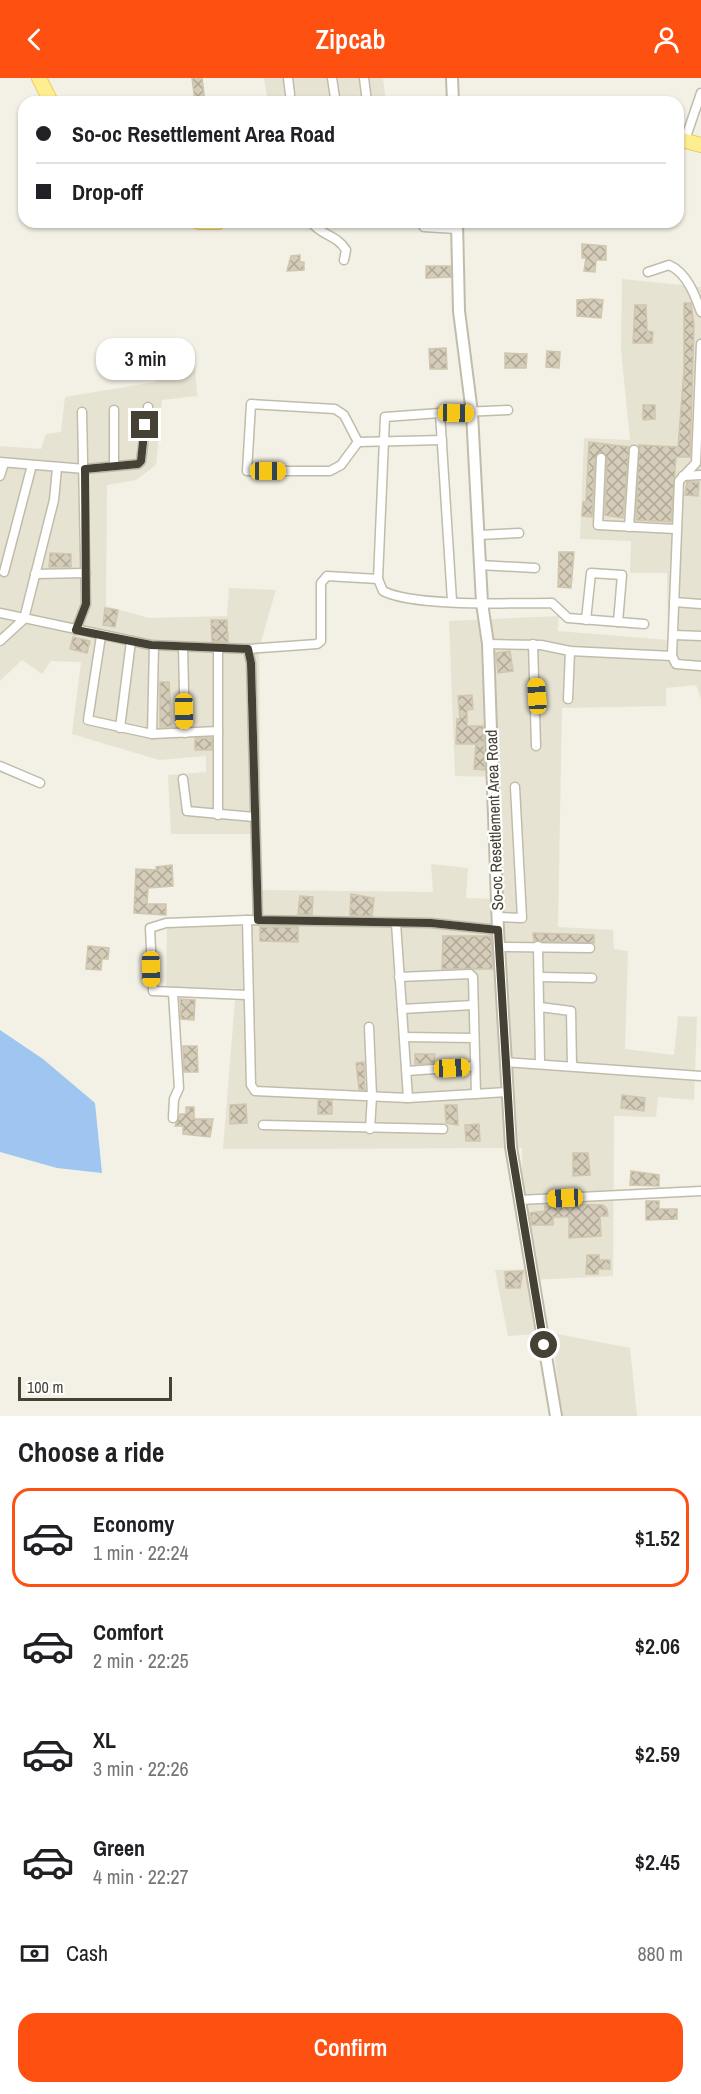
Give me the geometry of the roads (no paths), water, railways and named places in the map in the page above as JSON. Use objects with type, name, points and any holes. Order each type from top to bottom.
[{"type":"main road","points":[[39,78],[48,96]]},
{"type":"main road","points":[[684,141],[701,145]]},
{"type":"street","points":[[288,78],[290,94]]},
{"type":"street","points":[[332,78],[335,96]]},
{"type":"street","points":[[364,78],[366,96]]},
{"type":"street","points":[[452,78],[453,96]]},
{"type":"street","points":[[684,135],[701,93]]},
{"type":"street","points":[[316,228],[337,237],[346,250],[344,260]]},
{"type":"street","name":"So-oc Resettlement Area Road","points":[[457,228],[459,311],[472,413],[482,603],[488,644],[498,930],[507,1092],[519,1200],[556,1416]]},
{"type":"street","points":[[648,272],[669,265],[678,269],[695,296],[701,312]]},
{"type":"street","points":[[701,344],[696,464],[682,476],[675,529],[672,656],[676,664],[701,666]]},
{"type":"street","points":[[251,404],[335,409],[344,415],[358,442],[341,465],[330,471],[247,471],[251,404]]},
{"type":"street","points":[[0,476],[2,462],[85,469],[138,464],[141,461],[148,407]]},
{"type":"street","points":[[114,410],[114,466]]},
{"type":"street","points":[[508,410],[385,417],[378,579],[382,591],[392,596],[452,601],[552,603],[568,618],[644,624]]},
{"type":"street","points":[[76,630],[86,604],[85,469],[82,412]]},
{"type":"street","points":[[440,413],[452,601]]},
{"type":"street","points":[[358,442],[442,440]]},
{"type":"street","points":[[629,527],[634,450]]},
{"type":"street","points":[[601,458],[598,525],[675,529]]},
{"type":"street","points":[[4,572],[32,465]]},
{"type":"street","points":[[0,641],[24,618],[54,500],[57,468]]},
{"type":"street","points":[[682,476],[701,475]]},
{"type":"street","points":[[478,536],[519,534]]},
{"type":"street","points":[[480,565],[534,568]]},
{"type":"street","points":[[35,574],[86,573]]},
{"type":"street","points":[[586,620],[591,573],[622,575],[618,622]]},
{"type":"street","points":[[0,613],[101,636],[154,645],[248,649],[317,644],[321,641],[321,583],[323,579],[327,576],[378,579]]},
{"type":"street","points":[[674,603],[701,604]]},
{"type":"street","points":[[674,634],[701,636]]},
{"type":"street","points":[[101,636],[87,718],[120,728],[152,734],[218,731]]},
{"type":"street","points":[[120,728],[131,641]]},
{"type":"street","points":[[488,644],[533,644],[570,651],[672,656]]},
{"type":"street","points":[[533,644],[536,746]]},
{"type":"street","points":[[152,734],[154,645]]},
{"type":"street","points":[[183,647],[185,733]]},
{"type":"street","points":[[218,649],[218,815]]},
{"type":"street","points":[[248,649],[251,663],[258,920]]},
{"type":"street","points":[[568,699],[570,651]]},
{"type":"street","points":[[0,766],[40,783]]},
{"type":"street","points":[[183,779],[187,811],[254,817]]},
{"type":"street","points":[[498,917],[522,918],[515,787]]},
{"type":"street","points":[[247,920],[247,995],[251,1085],[255,1091],[408,1098],[507,1092]]},
{"type":"street","points":[[247,995],[155,992],[152,989],[151,927],[166,923],[258,920],[396,923],[498,930]]},
{"type":"street","points":[[396,923],[408,1098]]},
{"type":"street","points":[[538,946],[540,1063]]},
{"type":"street","points":[[500,947],[590,948]]},
{"type":"street","points":[[399,976],[470,974],[473,977],[476,1094]]},
{"type":"street","points":[[540,977],[592,978]]},
{"type":"street","points":[[173,1118],[174,1099],[179,1088],[174,993]]},
{"type":"street","points":[[402,1009],[473,1005]]},
{"type":"street","points":[[540,1007],[571,1011],[572,1066]]},
{"type":"street","points":[[369,1027],[372,1096],[370,1129]]},
{"type":"street","points":[[404,1037],[474,1038]]},
{"type":"street","points":[[506,1062],[701,1076]]},
{"type":"street","points":[[407,1071],[475,1066]]},
{"type":"street","points":[[264,1125],[443,1130]]},
{"type":"street","points":[[519,1200],[701,1191]]},
{"type":"water","points":[[0,1030],[43,1059],[95,1103],[102,1173],[57,1168],[0,1152]]}]
